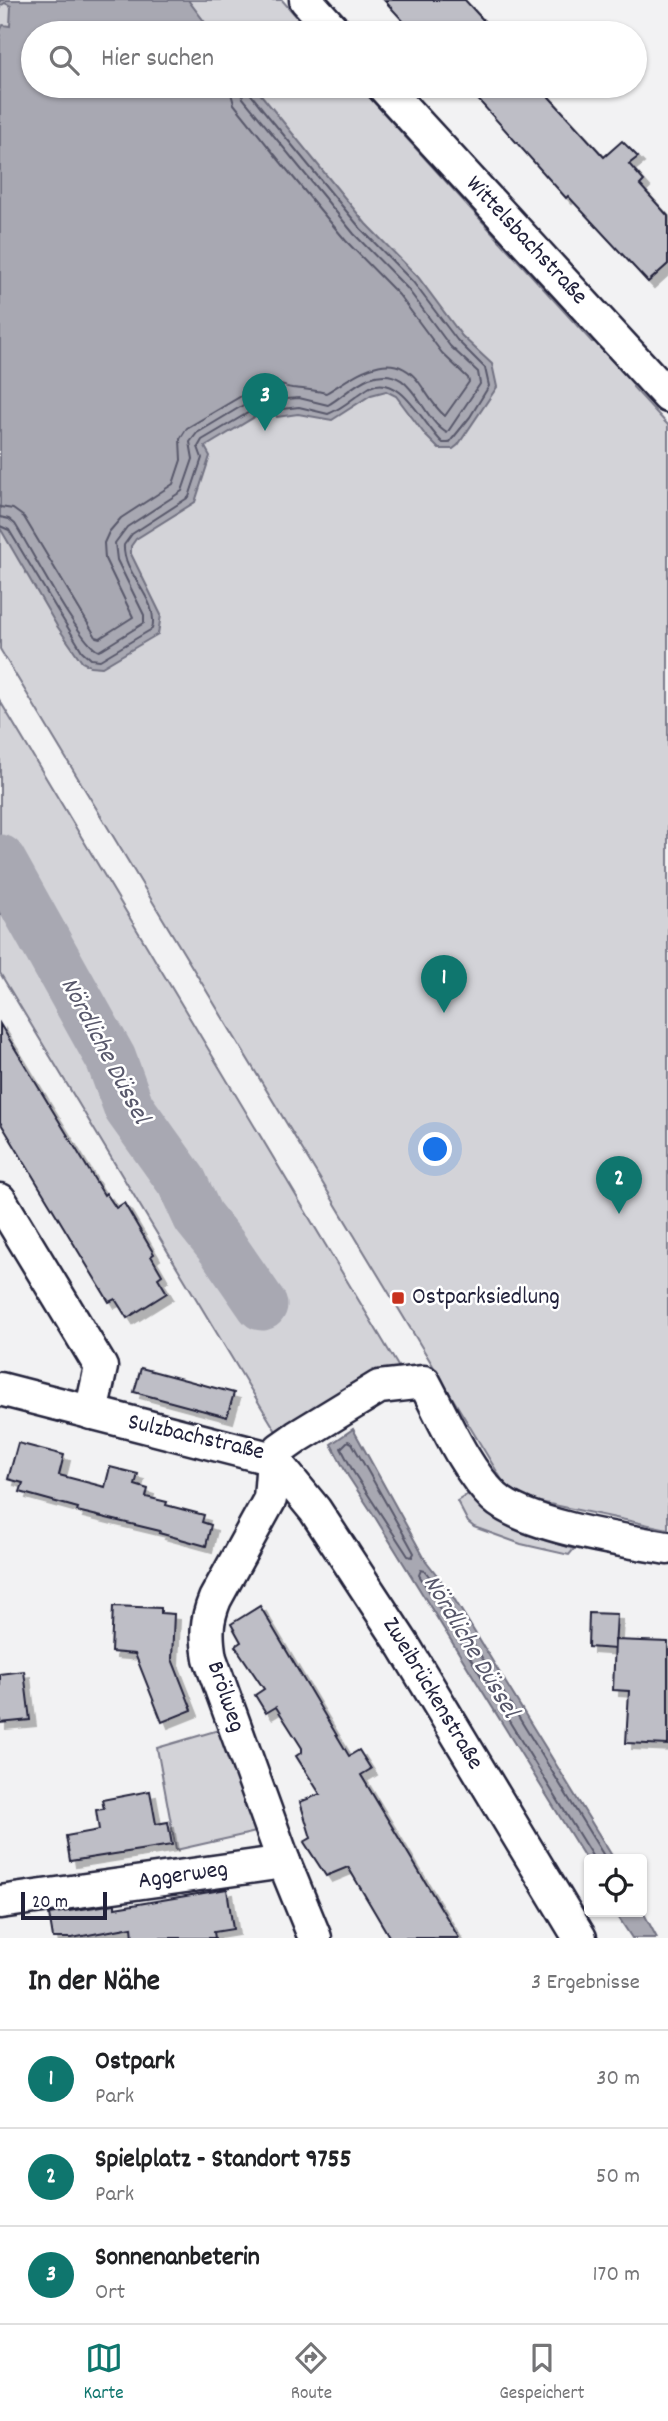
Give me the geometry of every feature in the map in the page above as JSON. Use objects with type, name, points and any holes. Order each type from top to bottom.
[{"type":"street","points":[[306,0],[325,21]]},
{"type":"street","name":"Wittelsbachstraße","points":[[394,98],[668,396]]},
{"type":"street","points":[[0,1200],[101,1367],[91,1413]]},
{"type":"street","name":"Sulzbachstraße","points":[[0,1389],[273,1459],[280,1449],[379,1387],[424,1382],[477,1478],[495,1498],[508,1507],[557,1524],[668,1548]]},
{"type":"street","name":"Brölweg","points":[[273,1459],[271,1499],[215,1599],[208,1616],[206,1632],[210,1658],[284,1862],[315,1938]]},
{"type":"street","name":"Zweibrückenstraße","points":[[273,1459],[315,1510],[404,1646],[580,1938]]},
{"type":"street","name":"Aggerweg","points":[[0,1902],[284,1862]]},
{"type":"shaded area","points":[[0,0],[282,0],[300,21],[21,21],[21,98],[370,98],[592,342],[603,336],[640,378],[633,387],[668,425],[668,1529],[535,1501],[510,1489],[502,1480],[0,649]]},
{"type":"shaded area","points":[[0,701],[398,1366],[398,1373],[280,1438],[0,973]]},
{"type":"shaded area","points":[[470,1493],[495,1514],[518,1528],[574,1549],[569,1555],[521,1544],[474,1527],[468,1522],[457,1501]]},
{"type":"shaded area","points":[[222,1729],[256,1832],[176,1850],[157,1748]]},
{"type":"water","points":[[0,0],[188,0],[204,21],[21,21],[21,98],[264,98],[366,224],[418,277],[462,336],[492,364],[497,387],[453,449],[439,449],[396,396],[386,391],[371,395],[332,420],[298,414],[277,417],[271,407],[205,447],[210,456],[195,502],[136,539],[131,546],[131,554],[161,615],[158,634],[102,667],[82,662],[57,626],[0,528],[0,31],[3,25],[10,26],[11,6],[5,3],[0,6]]},
{"type":"water","points":[[353,1429],[426,1561],[450,1592],[611,1854],[584,1856],[348,1476],[331,1444]]},
{"type":"water","points":[[618,1917],[646,1917],[657,1938],[632,1938]]},
{"type":"building","points":[[384,0],[465,0],[484,21],[403,21]]},
{"type":"building","points":[[477,98],[550,98],[604,157],[622,141],[638,157],[629,164],[644,181],[640,185],[668,216],[668,264],[648,282],[568,196],[566,198]]},
{"type":"building","points":[[0,1024],[104,1195],[106,1193],[116,1208],[124,1203],[154,1254],[151,1256],[162,1275],[158,1278],[167,1293],[127,1318],[115,1299],[109,1302],[0,1122]]},
{"type":"building","points":[[141,1368],[234,1393],[227,1417],[134,1392]]},
{"type":"building","points":[[18,1443],[64,1455],[59,1475],[105,1487],[110,1467],[138,1474],[135,1485],[148,1489],[146,1497],[204,1515],[202,1522],[211,1525],[206,1546],[159,1533],[160,1531],[77,1511],[78,1508],[20,1492],[23,1483],[8,1479]]},
{"type":"building","points":[[113,1606],[161,1608],[161,1613],[174,1614],[172,1659],[192,1710],[162,1722],[135,1654],[111,1652]]},
{"type":"building","points":[[260,1606],[349,1756],[359,1750],[371,1769],[361,1775],[459,1938],[390,1938],[348,1867],[326,1876],[304,1842],[311,1838],[300,1802],[320,1794],[296,1756],[302,1752],[302,1748],[276,1707],[266,1713],[255,1695],[264,1689],[235,1646],[241,1642],[231,1624]]},
{"type":"building","points":[[589,1613],[617,1614],[615,1649],[588,1647]]},
{"type":"building","points":[[615,1640],[668,1642],[668,1745],[626,1743],[629,1691],[613,1690]]},
{"type":"building","points":[[24,1671],[30,1720],[0,1723],[0,1674]]},
{"type":"building","points":[[150,1791],[156,1824],[168,1822],[172,1845],[70,1861],[66,1836],[99,1830],[96,1810],[104,1809],[102,1800]]},
{"type":"building","points":[[227,1889],[233,1929],[214,1932],[215,1938],[133,1938],[132,1927],[72,1938],[53,1938],[49,1914],[115,1904],[115,1908]]},
{"type":"waterway","name":"Nördliche Düssel","points":[[0,860],[111,1059],[129,1108],[182,1182],[198,1217],[262,1305]]},
{"type":"place","name":"Sonnenanbeterin","points":[[265,431]]},
{"type":"place","name":"Ostpark","points":[[444,1013]]},
{"type":"place","name":"Spielplatz - Standort 9755","points":[[619,1214]]},
{"type":"place","name":"Ostparksiedlung","points":[[398,1298]]}]
